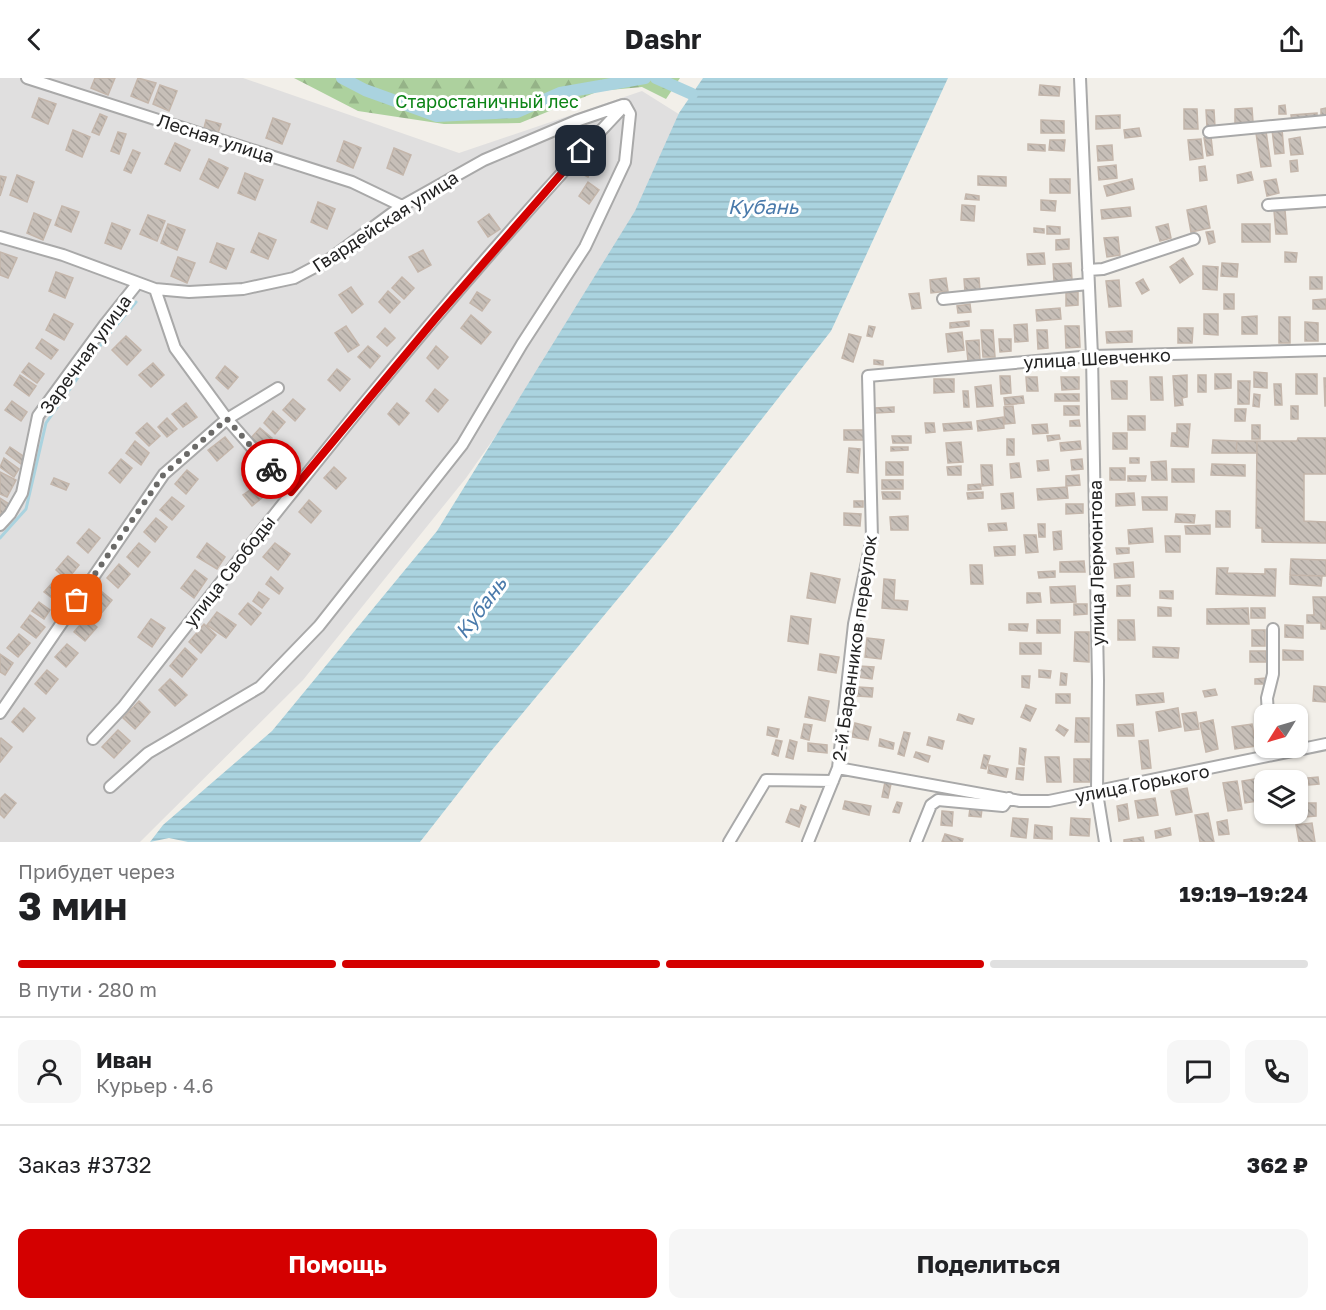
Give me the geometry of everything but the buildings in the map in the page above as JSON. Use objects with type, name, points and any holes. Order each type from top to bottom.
[{"type":"street","name":"Лесная улица","points":[[27,78],[352,182],[402,206]]},
{"type":"street","name":"улица Лермонтова","points":[[1080,78],[1092,356],[1098,692],[1097,793],[1105,842]]},
{"type":"street","name":"Гвардейская улица","points":[[0,237],[63,255],[155,289],[189,292],[243,289],[294,278],[330,259],[402,206],[484,160],[576,121],[625,105]]},
{"type":"street","points":[[110,787],[148,753],[260,687],[319,626],[462,445],[522,344],[585,247],[625,162],[630,114],[625,105]]},
{"type":"street","name":"улица Свободы","points":[[93,739],[123,706],[291,492],[436,318],[566,167],[625,105]]},
{"type":"street","points":[[1209,132],[1326,122]]},
{"type":"street","points":[[1268,205],[1326,201]]},
{"type":"street","points":[[1088,270],[1103,269],[1194,239]]},
{"type":"street","name":"Заречная улица","points":[[0,525],[10,514],[22,493],[38,416],[137,284]]},
{"type":"street","points":[[943,299],[1088,284]]},
{"type":"street","points":[[155,289],[175,348],[227,419],[291,492]]},
{"type":"street","name":"улица Шевченко","points":[[868,376],[1092,356],[1326,350]]},
{"type":"street","name":"2-й Баранников переулок","points":[[808,842],[838,768],[854,624],[872,538],[868,376]]},
{"type":"street","points":[[0,713],[164,474],[227,419],[278,388]]},
{"type":"street","points":[[1267,704],[1273,674],[1273,629]]},
{"type":"street","name":"улица Горького","points":[[1308,746],[1326,744]]},
{"type":"street","name":"улица Горького","points":[[838,768],[1009,798],[1049,801],[1097,793],[1254,756]]},
{"type":"street","points":[[729,842],[766,780],[833,781]]},
{"type":"street","name":"улица Горького","points":[[916,842],[931,805],[938,800],[1002,806],[1009,798]]},
{"type":"shaded area","points":[[0,78],[243,78],[459,153],[642,91],[685,118],[619,261],[466,478],[303,680],[140,842],[0,842]]},
{"type":"green space","name":"Старостаничный лес","points":[[294,78],[680,78],[666,99],[642,87],[599,91],[520,123],[444,124],[358,111]]},
{"type":"water","name":"Кубань","points":[[703,78],[948,78],[831,331],[666,541],[492,750],[420,842],[188,842],[169,838],[150,842],[163,825],[272,731],[437,531],[635,211],[679,113]]},
{"type":"waterway","points":[[342,78],[365,90],[437,116],[517,112],[560,93],[645,78]]},
{"type":"waterway","points":[[656,78],[692,94]]},
{"type":"waterway","points":[[0,538],[26,509],[46,423],[105,339],[136,302]]},
{"type":"way so far","points":[[77,600],[164,474],[227,419],[271,469]]},
{"type":"route","points":[[271,469],[291,492],[436,318],[581,151]]}]
